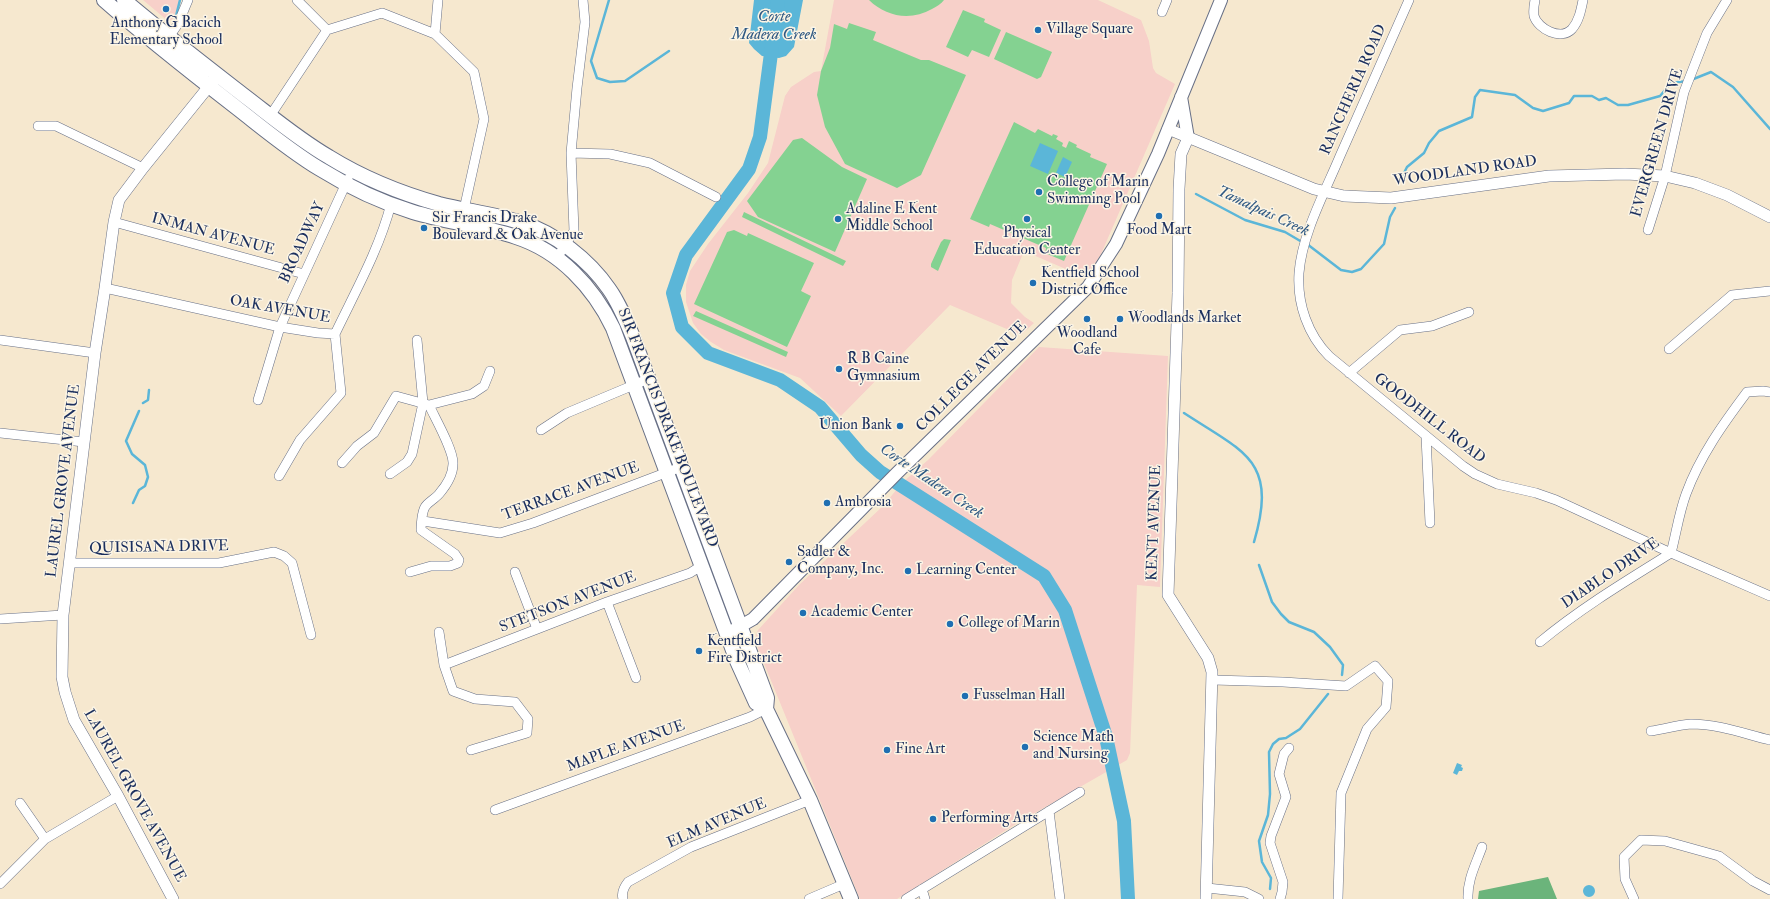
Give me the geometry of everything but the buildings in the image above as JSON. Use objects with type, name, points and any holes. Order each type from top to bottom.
[{"type":"main road","name":"SIR FRANCIS DRAKE BOULEVARD","points":[[104,0],[209,87],[296,154],[346,184],[418,214],[517,237],[538,246],[557,258],[577,276],[596,297],[613,328],[726,634],[747,686],[756,703],[766,709]]},
{"type":"main road","points":[[107,0],[158,37],[169,37]]},
{"type":"main road","name":"SIR FRANCIS DRAKE BOULEVARD","points":[[124,0],[304,142],[353,171],[375,182],[410,195],[524,223],[545,233],[582,259],[609,288],[627,323],[681,467],[766,698],[766,709],[810,800],[850,899]]},
{"type":"main road","name":"COLLEGE AVENUE","points":[[726,634],[740,628],[753,619],[895,476],[1088,287],[1116,244],[1158,155],[1221,0]]},
{"type":"main road","points":[[1181,97],[1188,138]]},
{"type":"street","points":[[169,37],[178,24],[188,0]]},
{"type":"street","points":[[297,0],[327,30]]},
{"type":"street","points":[[435,34],[438,0]]},
{"type":"street","points":[[557,258],[574,231],[571,153],[576,88],[584,41],[585,22],[583,0]]},
{"type":"street","points":[[1162,12],[1167,0]]},
{"type":"street","name":"RANCHERIA ROAD","points":[[1325,192],[1409,0]]},
{"type":"street","points":[[1535,0],[1534,16],[1540,26],[1546,30],[1562,33],[1568,32],[1576,24],[1583,0]]},
{"type":"street","name":"EVERGREEN DRIVE","points":[[1648,230],[1665,176],[1686,86],[1707,34],[1727,0]]},
{"type":"street","points":[[270,116],[327,30],[382,13],[435,34],[474,72],[484,118],[461,224]]},
{"type":"street","name":"LAUREL GROVE AVENUE","points":[[173,899],[118,796],[74,720],[62,677],[63,615],[94,353],[114,222],[119,200],[142,168],[218,75]]},
{"type":"street","points":[[38,126],[56,126],[142,168]]},
{"type":"street","name":"WOODLAND ROAD","points":[[1168,129],[1325,192],[1358,197],[1391,198],[1549,176],[1609,173],[1665,176],[1695,183],[1727,195],[1770,217]]},
{"type":"street","name":"KENT AVENUE","points":[[1188,138],[1181,154],[1179,189],[1178,293],[1168,595],[1171,603],[1208,658],[1213,680],[1206,893]]},
{"type":"street","points":[[571,153],[610,154],[650,163],[716,197]]},
{"type":"street","name":"BROADWAY","points":[[258,400],[280,327],[353,171]]},
{"type":"street","name":"GOODHILL ROAD","points":[[1325,192],[1305,243],[1299,274],[1301,297],[1306,319],[1314,339],[1321,348],[1349,373],[1462,466],[1474,474],[1496,484],[1536,493],[1556,500],[1671,553],[1770,596]]},
{"type":"street","name":"OAK AVENUE","points":[[105,288],[280,327],[335,334],[367,270],[391,204]]},
{"type":"street","name":"INMAN AVENUE","points":[[114,222],[304,274]]},
{"type":"street","points":[[1669,349],[1732,295],[1770,291]]},
{"type":"street","points":[[1349,373],[1400,330],[1432,326],[1469,312]]},
{"type":"street","points":[[279,476],[300,440],[341,393],[335,334]]},
{"type":"street","points":[[0,340],[94,353]]},
{"type":"street","points":[[410,572],[431,566],[454,565],[458,563],[459,560],[455,554],[422,532],[421,527],[423,521],[421,517],[426,506],[439,494],[450,478],[453,464],[449,450],[426,404],[417,340]]},
{"type":"street","points":[[342,463],[357,446],[374,433],[396,396],[426,404],[456,399],[472,394],[484,386],[490,372]]},
{"type":"street","points":[[541,430],[567,413],[648,379]]},
{"type":"street","name":"DIABLO DRIVE","points":[[1540,642],[1564,622],[1671,553],[1686,494],[1702,457],[1747,392],[1770,392]]},
{"type":"street","points":[[390,474],[407,462],[412,454],[426,404]]},
{"type":"street","points":[[0,433],[84,442]]},
{"type":"street","points":[[1426,436],[1430,523]]},
{"type":"street","name":"TERRACE AVENUE","points":[[423,521],[500,533],[533,523],[681,467]]},
{"type":"street","name":"QUISISANA DRIVE","points":[[69,563],[219,563],[274,552],[284,556],[292,563],[311,635]]},
{"type":"street","name":"STETSON AVENUE","points":[[444,665],[606,602],[685,575],[701,566]]},
{"type":"street","points":[[515,572],[537,629]]},
{"type":"street","points":[[606,602],[636,678]]},
{"type":"street","points":[[0,619],[63,615]]},
{"type":"street","points":[[439,632],[444,665],[453,691],[475,699],[515,702],[528,719],[527,733],[471,750]]},
{"type":"street","points":[[1213,680],[1346,686],[1375,666],[1388,681],[1386,707],[1367,729],[1341,793],[1338,899]]},
{"type":"street","name":"MAPLE AVENUE","points":[[495,810],[750,717],[766,709]]},
{"type":"street","points":[[1652,731],[1685,725],[1701,725],[1724,728],[1770,740]]},
{"type":"street","points":[[1280,899],[1283,882],[1270,844],[1271,836],[1286,797],[1279,774],[1284,754],[1289,748]]},
{"type":"street","points":[[906,899],[1080,792]]},
{"type":"street","points":[[0,884],[45,839],[118,796]]},
{"type":"street","name":"ELM AVENUE","points":[[623,899],[622,895],[624,888],[628,882],[691,847],[810,800]]},
{"type":"street","points":[[20,803],[45,839]]},
{"type":"street","points":[[1049,811],[1060,899]]},
{"type":"street","points":[[1634,899],[1625,879],[1624,857],[1641,840],[1665,841],[1718,856],[1770,890]]},
{"type":"street","points":[[1468,899],[1467,889],[1472,870],[1482,847]]},
{"type":"street","points":[[809,899],[844,884]]},
{"type":"street","points":[[922,889],[926,899]]},
{"type":"street","points":[[1206,893],[1245,892],[1259,899]]},
{"type":"shaded area","name":"Anthony G Bacich Elementary School","points":[[143,0],[181,0],[173,19],[168,21]]},
{"type":"shaded area","points":[[834,0],[1098,0],[1141,20],[1149,41],[1153,68],[1156,73],[1175,84],[1101,254],[1082,279],[1068,270],[1024,251],[1012,280],[1011,303],[1025,317],[1034,323],[1021,335],[950,305],[841,416],[800,378],[724,350],[711,342],[701,334],[693,323],[686,302],[686,285],[690,271],[708,244],[748,193],[768,163],[785,96],[791,87],[814,72],[821,71]]},
{"type":"shaded area","name":"College of Marin","points":[[1039,347],[1168,356],[1160,587],[1137,585],[1130,753],[1127,760],[1014,825],[897,899],[860,899],[759,651],[756,635],[758,630],[800,584],[883,506],[902,483],[928,460]]},
{"type":"green space","points":[[869,0],[944,0],[942,3],[924,13],[907,16],[883,10]]},
{"type":"green space","points":[[963,10],[985,19],[984,22],[1001,30],[989,57],[972,50],[968,57],[946,47]]},
{"type":"green space","points":[[849,23],[876,32],[873,40],[921,60],[929,60],[966,75],[921,175],[897,188],[845,164],[825,127],[817,95],[821,71],[830,48],[834,24],[847,29]]},
{"type":"green space","points":[[1006,32],[1052,52],[1041,77],[1037,79],[994,59]]},
{"type":"green space","name":"College of Marin Swimming Pool","points":[[1014,122],[1035,133],[1038,129],[1052,136],[1053,134],[1058,136],[1056,139],[1063,143],[1062,146],[1066,148],[1069,141],[1077,145],[1076,147],[1091,154],[1090,157],[1107,164],[1064,261],[1045,253],[1046,248],[990,224],[989,227],[970,219]]},
{"type":"green space","points":[[802,138],[842,167],[867,179],[835,252],[758,217],[747,201],[793,140]]},
{"type":"green space","points":[[744,212],[846,261],[843,266],[742,217]]},
{"type":"green space","points":[[734,230],[747,236],[748,233],[814,263],[801,291],[811,296],[787,347],[694,304],[727,232]]},
{"type":"green space","points":[[944,239],[951,240],[938,271],[931,267],[931,264],[941,242]]},
{"type":"green space","points":[[696,311],[788,352],[786,357],[693,316]]},
{"type":"green space","points":[[1548,877],[1557,899],[1478,899],[1479,891]]},
{"type":"water","name":"Corte Madera Creek","points":[[754,0],[803,0],[794,47],[786,56],[779,58],[762,56],[749,43]]},
{"type":"water","points":[[1040,143],[1058,151],[1048,174],[1030,166]]},
{"type":"water","points":[[1063,157],[1072,162],[1065,177],[1056,173]]},
{"type":"water","points":[[1457,763],[1462,765],[1461,767],[1463,768],[1457,775],[1453,773]]},
{"type":"water","points":[[1591,885],[1594,886],[1594,896],[1587,897],[1584,896],[1583,889],[1584,886]]},
{"type":"waterway","points":[[176,16],[180,0]]},
{"type":"waterway","points":[[609,0],[591,61],[597,78],[610,82],[625,81],[669,51]]},
{"type":"waterway","name":"Corte Madera Creek","points":[[778,0],[760,137],[749,169],[686,255],[673,293],[682,327],[708,353],[780,380],[820,407],[861,455],[880,472],[1044,576],[1065,610],[1106,737],[1124,821],[1128,899]]},
{"type":"waterway","name":"Tamalpais Creek","points":[[1691,80],[1711,72],[1733,87],[1770,129]]},
{"type":"waterway","name":"Tamalpais Creek","points":[[1400,181],[1407,167],[1424,153],[1429,143],[1439,131],[1472,117],[1475,97],[1480,90],[1515,95],[1533,108],[1543,111],[1569,103],[1574,96],[1592,96],[1599,100],[1606,98],[1618,105],[1628,105],[1660,96],[1671,83],[1687,81]]},
{"type":"waterway","name":"Tamalpais Creek","points":[[1196,194],[1245,220],[1285,232],[1302,242]]},
{"type":"waterway","name":"Tamalpais Creek","points":[[1307,244],[1341,270],[1352,272],[1361,269],[1384,244],[1390,217],[1395,208]]},
{"type":"waterway","points":[[143,403],[148,400],[149,390]]},
{"type":"waterway","points":[[133,503],[139,490],[145,486],[148,477],[145,465],[132,454],[126,441],[139,411]]},
{"type":"waterway","points":[[1184,413],[1224,438],[1251,462],[1258,476],[1262,493],[1260,515],[1254,542]]},
{"type":"waterway","points":[[1259,565],[1272,602],[1281,614],[1289,622],[1314,632],[1330,647],[1343,665],[1342,675]]},
{"type":"waterway","points":[[1270,889],[1271,878],[1262,862],[1259,841],[1268,815],[1270,794],[1269,752],[1273,744],[1279,739],[1286,738],[1300,729],[1328,694]]},
{"type":"place","name":"Anthony G Bacich Elementary School","points":[[166,9]]},
{"type":"place","name":"Village Square","points":[[1038,30]]},
{"type":"place","name":"College of Marin Swimming Pool","points":[[1039,192]]},
{"type":"place","name":"Food Mart","points":[[1159,216]]},
{"type":"place","name":"Adaline E Kent Middle School","points":[[838,219]]},
{"type":"place","name":"Physical Education Center","points":[[1027,219]]},
{"type":"place","name":"Sir Francis Drake Boulevard & Oak Avenue","points":[[424,228]]},
{"type":"place","name":"Kentfield School District Office","points":[[1033,283]]},
{"type":"place","name":"Woodland Cafe","points":[[1087,319]]},
{"type":"place","name":"Woodlands Market","points":[[1120,319]]},
{"type":"place","name":"R B Caine Gymnasium","points":[[839,369]]},
{"type":"place","name":"Union Bank","points":[[900,426]]},
{"type":"place","name":"Ambrosia","points":[[827,503]]},
{"type":"place","name":"Sadler & Company, Inc.","points":[[789,562]]},
{"type":"place","name":"Learning Center","points":[[908,571]]},
{"type":"place","name":"Academic Center","points":[[803,613]]},
{"type":"place","name":"College of Marin","points":[[950,624]]},
{"type":"place","name":"Kentfield Fire District","points":[[699,651]]},
{"type":"place","name":"Fusselman Hall","points":[[965,696]]},
{"type":"place","name":"Science Math and Nursing","points":[[1025,747]]},
{"type":"place","name":"Fine Art","points":[[887,750]]},
{"type":"place","name":"Performing Arts","points":[[933,819]]}]
